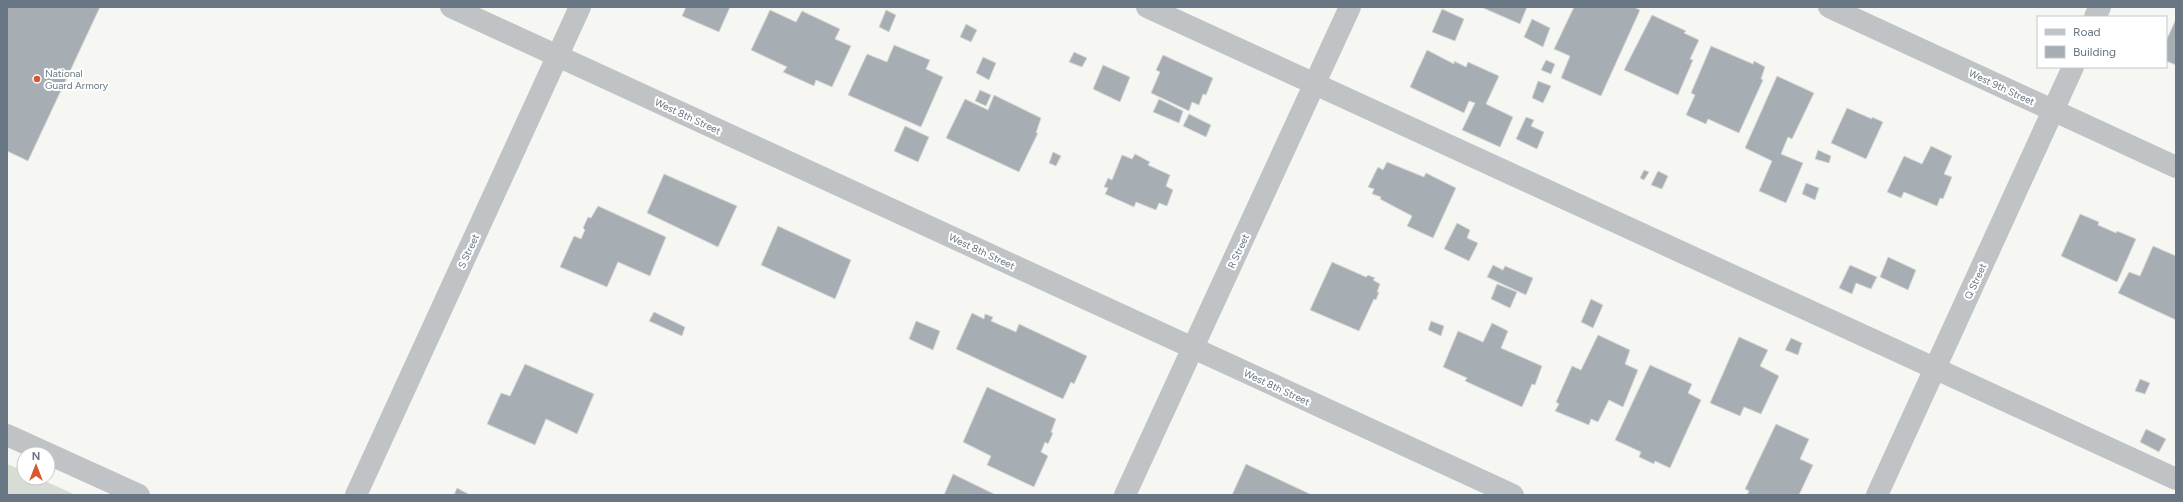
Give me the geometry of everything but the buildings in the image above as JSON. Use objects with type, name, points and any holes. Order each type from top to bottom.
[{"type":"street","name":"West 8th Street","points":[[451,7],[1513,495]]},
{"type":"street","name":"S Street","points":[[356,495],[580,7]]},
{"type":"street","points":[[1147,7],[2176,479]]},
{"type":"street","name":"R Street","points":[[1126,495],[1350,7]]},
{"type":"street","name":"West 9th Street","points":[[1829,7],[2176,167]]},
{"type":"street","name":"Q Street","points":[[1877,495],[2073,68]]},
{"type":"street","points":[[7,435],[139,495]]},
{"type":"shaded area","points":[[7,464],[16,468],[16,486],[56,486],[76,495],[7,495]]},
{"type":"place","name":"National Guard Armory","points":[[37,79]]}]
